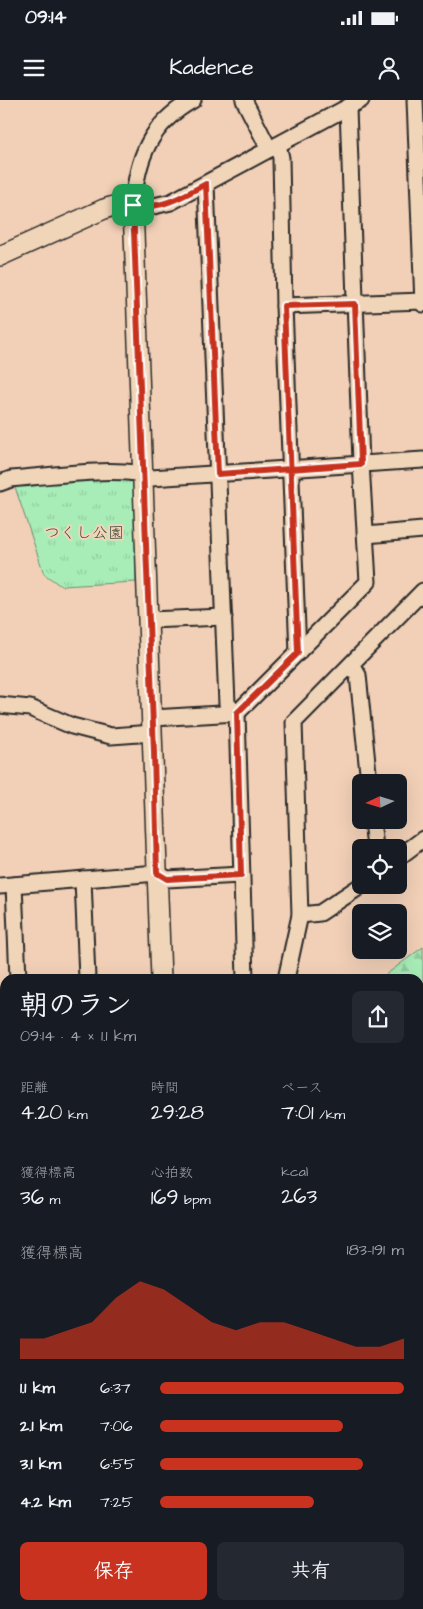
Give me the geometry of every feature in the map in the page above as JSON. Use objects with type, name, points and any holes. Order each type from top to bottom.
[{"type":"street","points":[[162,974],[133,205],[135,178],[146,147],[162,122],[193,100]]},
{"type":"street","points":[[244,100],[281,158],[284,306],[298,653]]},
{"type":"street","points":[[0,256],[104,209],[120,204],[145,208],[171,202],[361,100]]},
{"type":"street","points":[[284,306],[423,303],[421,212],[415,100]]},
{"type":"street","points":[[0,705],[30,708],[72,726],[112,736],[153,725],[237,713],[368,582],[361,464],[348,108]]},
{"type":"street","points":[[206,184],[227,704],[237,713],[245,974]]},
{"type":"street","points":[[0,483],[11,479],[91,473],[134,471],[151,478],[423,460]]},
{"type":"street","points":[[366,535],[423,530]]},
{"type":"street","points":[[287,974],[300,915],[294,722],[421,598]]},
{"type":"street","points":[[149,620],[224,617]]},
{"type":"street","points":[[351,665],[358,675],[367,774]]},
{"type":"street","points":[[407,851],[423,840]]},
{"type":"street","points":[[17,974],[7,886],[157,873],[167,879],[241,875]]},
{"type":"street","points":[[83,878],[87,974]]},
{"type":"street","points":[[300,915],[320,913],[352,892]]},
{"type":"green space","name":"つくし公園","points":[[134,476],[136,582],[61,586],[44,574],[14,484]]},
{"type":"green space","points":[[423,947],[423,974],[387,974]]},
{"type":"route","points":[[133,205],[145,208],[171,202],[206,184],[218,474],[290,469],[361,464],[355,304],[284,306],[290,469],[298,653],[237,713],[241,875],[167,879],[157,873],[147,549],[133,205]]}]
